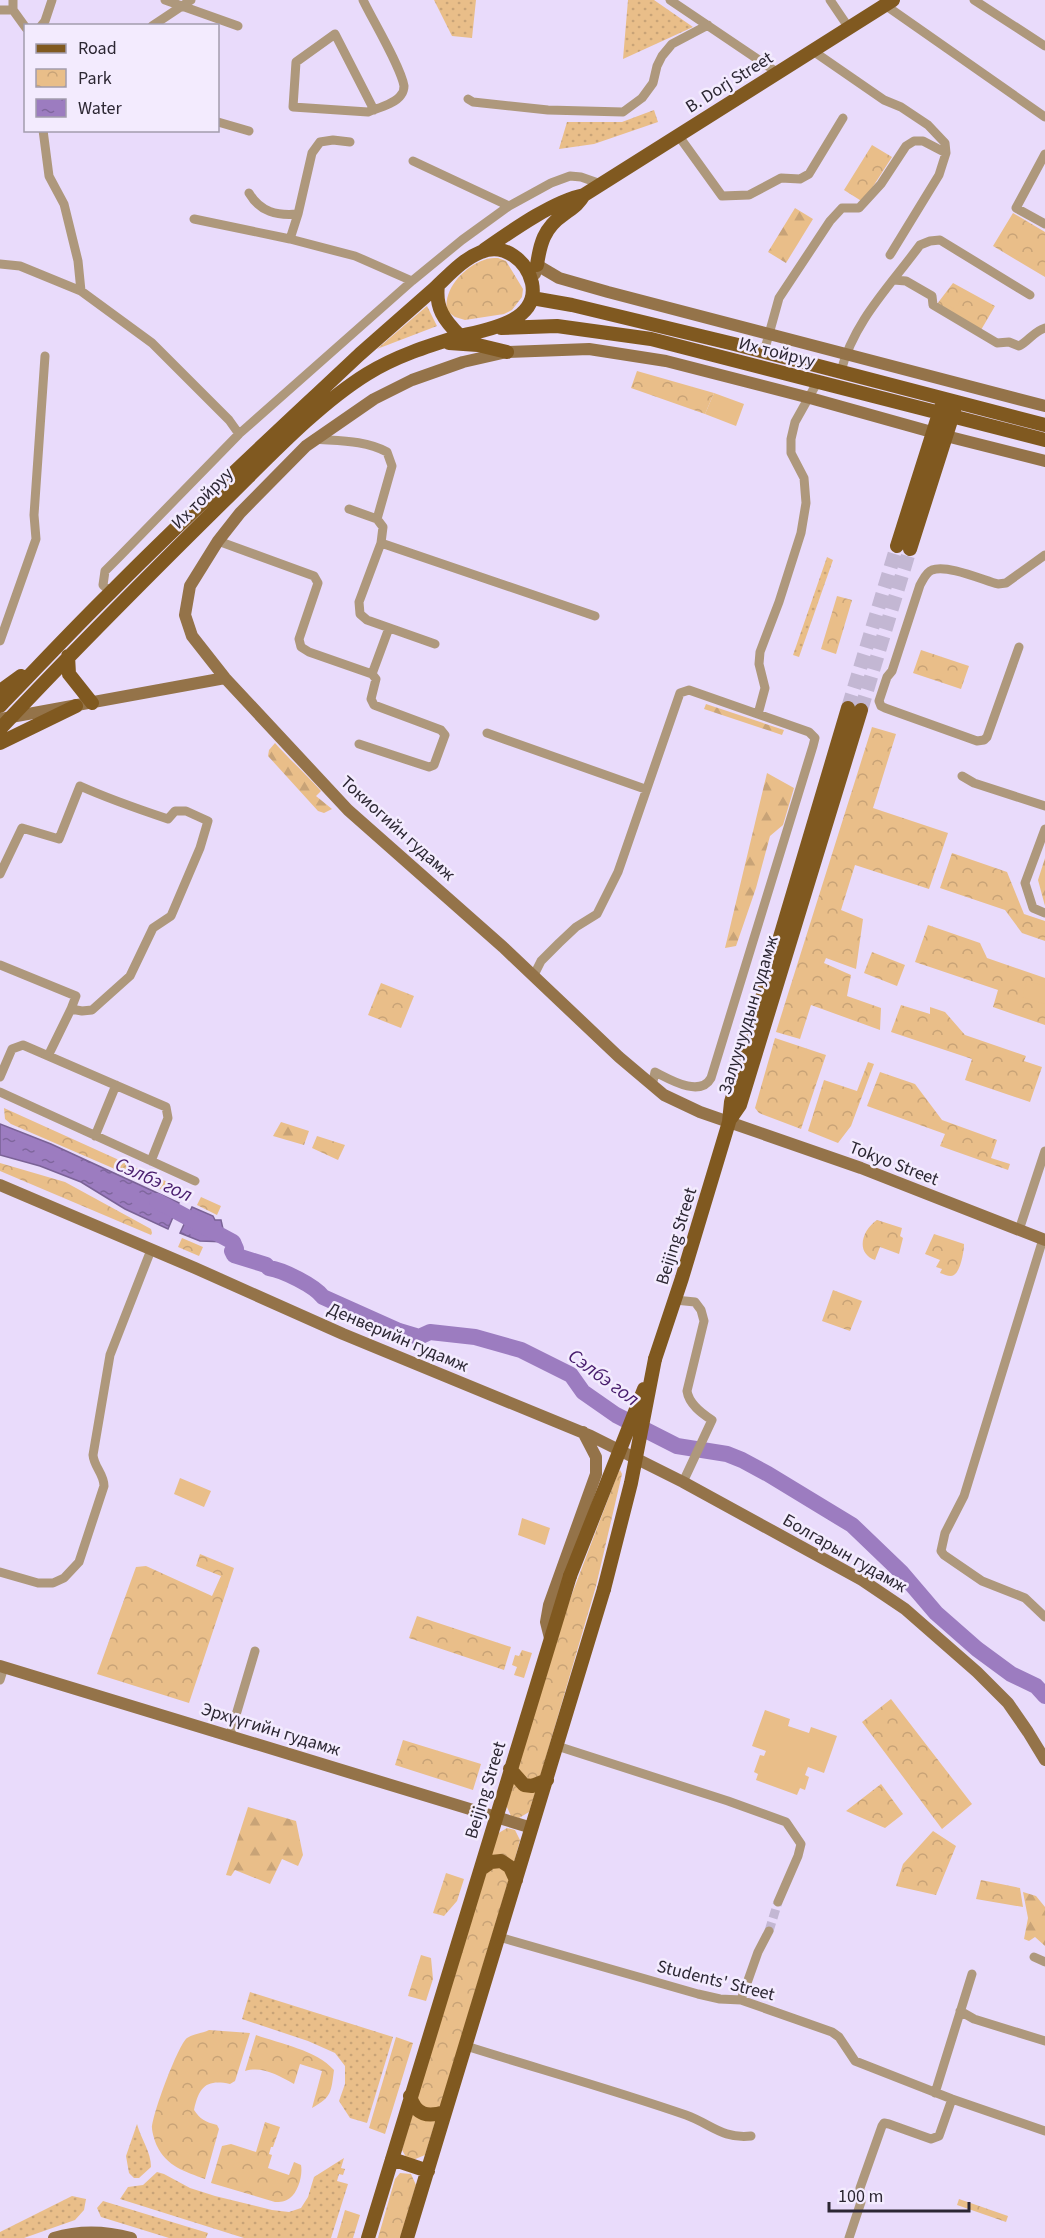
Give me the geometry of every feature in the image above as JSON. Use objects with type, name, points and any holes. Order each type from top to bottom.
[{"type":"main road","name":"B. Dorj Street","points":[[584,195],[889,3]]},
{"type":"main road","points":[[482,251],[494,249],[509,252],[526,269],[532,294],[520,315],[496,328],[460,336],[447,323],[439,310],[436,296],[438,285],[450,273],[482,251],[514,229],[572,197],[584,195]]},
{"type":"main road","points":[[537,266],[546,230],[577,205],[584,195]]},
{"type":"main road","name":"Их тойруу","points":[[0,706],[111,592],[359,356],[438,285]]},
{"type":"main road","name":"Их тойруу","points":[[532,294],[841,371],[1045,425]]},
{"type":"main road","name":"Их тойруу","points":[[496,328],[557,326],[651,339],[1045,440]]},
{"type":"main road","name":"Их тойруу","points":[[0,729],[5,719],[281,445],[346,388],[385,364],[460,336]]},
{"type":"main road","points":[[441,342],[478,345],[507,352]]},
{"type":"main road","points":[[904,547],[950,401]]},
{"type":"main road","points":[[0,691],[50,656]]},
{"type":"main road","points":[[68,656],[69,674],[92,703]]},
{"type":"main road","points":[[0,743],[76,706]]},
{"type":"main road","name":"Залуучуудын гудамж","points":[[729,1122],[731,1101],[854,709]]},
{"type":"main road","name":"Beijing Street","points":[[368,2238],[570,1576],[655,1359],[729,1122]]},
{"type":"main road","name":"Beijing Street","points":[[407,2238],[604,1589],[631,1483],[655,1359]]},
{"type":"main road","points":[[510,1769],[524,1785],[532,1786],[547,1780]]},
{"type":"main road","points":[[481,1869],[490,1862],[501,1861],[510,1867],[516,1880]]},
{"type":"main road","points":[[410,2096],[415,2109],[424,2115],[446,2112]]},
{"type":"main road","points":[[392,2159],[428,2171]]},
{"type":"street","points":[[43,24],[52,0]]},
{"type":"street","points":[[165,0],[238,26]]},
{"type":"street","points":[[155,24],[191,0]]},
{"type":"street","points":[[363,0],[396,65],[404,86],[402,93],[396,100],[374,110],[368,112],[293,107],[296,62],[335,34],[374,110]]},
{"type":"street","points":[[670,0],[778,73]]},
{"type":"street","points":[[830,0],[849,28]]},
{"type":"street","points":[[974,0],[1045,46]]},
{"type":"street","points":[[889,3],[1045,117]]},
{"type":"street","points":[[0,10],[13,5],[24,26]]},
{"type":"street","points":[[468,99],[474,102],[548,110],[623,112],[642,98],[653,83],[657,66],[672,44],[708,25]]},
{"type":"street","points":[[813,51],[884,100],[901,107],[928,125],[945,143],[946,153],[939,176],[890,255]]},
{"type":"street","points":[[678,135],[722,196],[749,195],[782,178],[800,179],[808,174],[843,118]]},
{"type":"street","points":[[219,122],[249,132]]},
{"type":"street","points":[[43,132],[49,176],[64,204],[78,261],[81,291]]},
{"type":"street","points":[[290,239],[312,153],[320,142],[333,140],[350,142]]},
{"type":"street","points":[[764,352],[779,297],[830,221],[842,208],[859,208],[881,184],[906,146],[914,141],[923,141],[946,153]]},
{"type":"street","points":[[1045,154],[1041,174],[1016,208],[1045,224]]},
{"type":"street","points":[[413,161],[509,206]]},
{"type":"street","points":[[111,592],[103,585],[105,571],[239,434],[412,281],[462,240],[509,206],[551,183],[570,176],[601,184]]},
{"type":"street","points":[[249,193],[256,205],[283,215],[298,214]]},
{"type":"street","points":[[194,219],[290,239],[355,256],[412,281]]},
{"type":"street","points":[[841,371],[846,353],[870,309],[920,245],[940,240],[1030,295]]},
{"type":"street","points":[[0,264],[20,266],[81,291],[152,343],[230,420],[239,434]]},
{"type":"street","points":[[532,294],[537,266],[547,273],[569,281],[1044,404]]},
{"type":"street","points":[[894,280],[906,281],[932,296],[933,306],[997,343],[1009,342],[1019,346],[1026,343],[1038,330],[1045,328]]},
{"type":"street","points":[[344,342],[359,356]]},
{"type":"street","name":"Токиогийн гудамж","points":[[729,1122],[674,1102],[652,1086],[534,975],[348,810],[225,678],[192,636],[185,615],[190,586],[218,541],[240,513],[314,439],[374,399],[412,380],[463,362],[507,352],[589,349],[666,361],[1045,461]]},
{"type":"street","points":[[0,641],[36,539],[34,514],[45,356]]},
{"type":"street","points":[[758,714],[765,688],[759,664],[760,652],[801,533],[806,503],[804,478],[792,453],[791,439],[795,422],[818,381]]},
{"type":"street","points":[[314,439],[375,445],[387,452],[392,466],[376,519]]},
{"type":"street","points":[[349,509],[376,519],[383,527],[381,543],[358,606],[363,617],[435,644]]},
{"type":"street","points":[[218,541],[314,576],[318,583],[299,639],[301,647],[306,651],[372,674],[376,679],[371,699],[374,705],[441,730],[445,735],[434,765],[429,767],[359,744]]},
{"type":"street","points":[[381,543],[595,616]]},
{"type":"street","points":[[1019,647],[984,740],[977,741],[881,706],[879,701],[886,676],[892,671],[920,585],[926,575],[932,570],[951,570],[998,584],[1006,583],[1045,555]]},
{"type":"street","points":[[372,674],[389,628]]},
{"type":"street","points":[[5,719],[225,678]]},
{"type":"street","points":[[534,975],[541,960],[576,927],[597,914],[618,872],[645,789],[678,696],[682,691],[689,690],[809,732],[815,738],[813,746],[711,1078],[708,1084],[701,1087],[678,1084],[655,1072],[652,1086]]},
{"type":"street","points":[[487,733],[645,789]]},
{"type":"street","points":[[962,776],[974,783],[1045,806]]},
{"type":"street","points":[[0,874],[22,828],[59,839],[80,786],[106,798],[168,819],[175,812],[186,811],[208,821],[200,848],[171,916],[153,928],[130,976],[92,1010],[71,1009]]},
{"type":"street","points":[[1045,829],[1025,883],[1033,908],[1045,913]]},
{"type":"street","points":[[0,965],[76,996],[48,1056]]},
{"type":"street","points":[[0,1077],[12,1049],[23,1045],[166,1107],[168,1118],[151,1161]]},
{"type":"street","points":[[94,1136],[116,1085]]},
{"type":"street","points":[[0,1092],[195,1181]]},
{"type":"street","name":"Tokyo Street","points":[[729,1122],[861,1168],[1044,1239]]},
{"type":"street","points":[[1019,1230],[1045,1151]]},
{"type":"street","name":"Денверийн гудамж","points":[[0,1185],[343,1334],[583,1432],[647,1463]]},
{"type":"street","points":[[1044,1239],[963,1497],[945,1533],[941,1551],[982,1581],[1025,1598],[1045,1617]]},
{"type":"street","points":[[0,1572],[38,1583],[52,1583],[64,1578],[79,1562],[104,1486],[104,1477],[94,1463],[93,1455],[110,1355],[151,1250]]},
{"type":"street","points":[[675,1300],[695,1302],[704,1315],[687,1391],[688,1398],[694,1406],[712,1420],[685,1477]]},
{"type":"street","points":[[550,1638],[546,1622],[549,1605],[596,1474],[596,1457],[583,1432]]},
{"type":"street","name":"Болгарын гудамж","points":[[647,1463],[685,1477],[896,1602],[960,1657],[1008,1703],[1045,1760]]},
{"type":"street","points":[[230,1735],[255,1651]]},
{"type":"street","points":[[0,1680],[2,1667]]},
{"type":"street","name":"Эрхүүгийн гудамж","points":[[2,1667],[532,1828]]},
{"type":"street","points":[[557,1746],[786,1822],[801,1844],[778,1902]]},
{"type":"street","points":[[741,2000],[758,1952],[769,1931]]},
{"type":"street","name":"Students' Street","points":[[499,1937],[698,1994],[720,1999],[741,2000],[832,2032],[839,2037],[855,2061],[935,2093],[1045,2131]]},
{"type":"street","points":[[1034,1957],[1045,1962]]},
{"type":"street","points":[[935,2093],[972,1974]]},
{"type":"street","points":[[960,2012],[974,2019],[1045,2041]]},
{"type":"street","points":[[466,2046],[689,2116],[723,2133],[738,2137],[751,2136]]},
{"type":"street","points":[[849,2238],[861,2202],[860,2188],[884,2123],[935,2139],[939,2136],[952,2099]]},
{"type":"street","points":[[54,2238],[89,2232],[110,2233],[131,2238]]},
{"type":"green space","points":[[434,0],[476,0],[472,38],[452,36]]},
{"type":"green space","points":[[628,0],[654,0],[693,27],[623,59]]},
{"type":"green space","points":[[654,110],[658,122],[594,144],[559,149],[567,122],[622,122]]},
{"type":"green space","points":[[872,145],[892,157],[863,202],[844,190]]},
{"type":"green space","points":[[795,208],[813,219],[786,263],[768,252]]},
{"type":"green space","points":[[1013,213],[1045,232],[1045,277],[993,246]]},
{"type":"green space","points":[[498,258],[506,261],[523,289],[522,297],[512,310],[504,314],[465,320],[447,311],[448,295],[462,273],[484,260]]},
{"type":"green space","points":[[953,283],[995,306],[981,330],[937,304]]},
{"type":"green space","points":[[951,290],[962,297],[955,309],[943,302]]},
{"type":"green space","points":[[427,306],[437,326],[377,349]]},
{"type":"green space","points":[[637,371],[714,393],[705,414],[631,388]]},
{"type":"green space","points":[[714,393],[744,404],[736,426],[705,414]]},
{"type":"green space","points":[[827,557],[833,560],[799,657],[793,655]]},
{"type":"green space","points":[[837,596],[852,600],[836,654],[821,649]]},
{"type":"green space","points":[[921,650],[969,666],[961,689],[913,673]]},
{"type":"green space","points":[[706,704],[784,730],[782,735],[704,709]]},
{"type":"green space","points":[[872,727],[896,734],[873,808],[948,833],[929,889],[855,865],[841,910],[863,919],[856,969],[826,958],[824,963],[851,975],[847,996],[881,1008],[880,1030],[811,1005],[800,1039],[776,1032]]},
{"type":"green space","points":[[275,743],[321,791],[316,796],[332,809],[324,813],[318,811],[268,756],[269,750]]},
{"type":"green space","points":[[767,773],[794,788],[783,825],[770,836],[756,888],[736,946],[725,948]]},
{"type":"green space","points":[[952,853],[1007,872],[1024,914],[1045,921],[1045,941],[1022,933],[1005,910],[940,888]]},
{"type":"green space","points":[[1045,858],[1045,906],[1038,880]]},
{"type":"green space","points":[[928,925],[980,943],[987,958],[1045,978],[1045,1025],[993,1007],[998,990],[915,962]]},
{"type":"green space","points":[[872,952],[905,965],[897,986],[864,973]]},
{"type":"green space","points":[[1027,981],[1045,986],[1045,1004],[1022,997]]},
{"type":"green space","points":[[381,983],[414,996],[401,1028],[368,1015]]},
{"type":"green space","points":[[901,1005],[930,1014],[930,1007],[945,1012],[965,1035],[1026,1056],[1024,1061],[1042,1067],[1030,1102],[965,1080],[972,1059],[891,1032]]},
{"type":"green space","points":[[775,1038],[826,1055],[801,1129],[759,1113],[755,1108]]},
{"type":"green space","points":[[868,1062],[874,1064],[851,1126],[838,1143],[808,1131],[824,1080],[857,1091]]},
{"type":"green space","points":[[880,1072],[915,1084],[942,1120],[997,1140],[991,1158],[1010,1164],[1008,1170],[940,1146],[945,1134],[867,1106]]},
{"type":"green space","points":[[4,1108],[172,1184],[167,1191],[161,1189],[11,1124],[5,1119]]},
{"type":"green space","points":[[281,1122],[309,1131],[304,1145],[273,1136]]},
{"type":"green space","points":[[317,1136],[345,1145],[338,1160],[312,1148]]},
{"type":"green space","points":[[0,1163],[65,1182],[151,1229],[152,1233],[151,1235],[0,1171]]},
{"type":"green space","points":[[201,1197],[221,1206],[217,1215],[197,1205]]},
{"type":"green space","points":[[877,1220],[902,1228],[900,1236],[903,1238],[899,1254],[880,1247],[875,1260],[865,1252],[863,1241],[865,1235]]},
{"type":"green space","points":[[934,1234],[964,1244],[961,1263],[954,1275],[940,1273],[942,1269],[936,1267],[940,1260],[925,1254]]},
{"type":"green space","points":[[182,1238],[203,1247],[199,1256],[178,1247]]},
{"type":"green space","points":[[833,1290],[862,1301],[850,1331],[822,1321]]},
{"type":"green space","points":[[620,1470],[622,1474],[596,1586],[541,1774],[540,1777],[528,1783],[517,1767],[564,1615]]},
{"type":"green space","points":[[180,1478],[211,1491],[204,1507],[174,1494]]},
{"type":"green space","points":[[522,1518],[550,1528],[545,1545],[518,1535]]},
{"type":"green space","points":[[200,1554],[234,1568],[189,1703],[97,1674],[136,1567],[146,1566],[212,1596],[221,1576],[196,1566]]},
{"type":"green space","points":[[417,1616],[511,1647],[504,1670],[409,1638]]},
{"type":"green space","points":[[522,1650],[532,1653],[524,1678],[514,1675],[517,1667],[512,1665],[515,1655],[519,1656]]},
{"type":"green space","points":[[891,1699],[972,1804],[942,1829],[862,1722]]},
{"type":"green space","points":[[765,1710],[790,1719],[788,1726],[809,1733],[811,1727],[837,1736],[824,1773],[808,1767],[805,1775],[809,1777],[805,1790],[800,1788],[797,1795],[756,1780],[758,1774],[754,1772],[760,1755],[764,1756],[766,1751],[752,1746]]},
{"type":"green space","points":[[403,1740],[481,1764],[473,1790],[395,1765]]},
{"type":"green space","points":[[514,1779],[537,1787],[529,1812],[519,1818],[511,1816],[506,1805]]},
{"type":"green space","points":[[881,1784],[903,1814],[885,1828],[846,1811]]},
{"type":"green space","points":[[248,1807],[296,1821],[303,1855],[298,1866],[282,1859],[270,1884],[235,1870],[231,1876],[226,1875]]},
{"type":"green space","points":[[507,1828],[515,1830],[520,1840],[513,1866],[489,1859],[497,1834]]},
{"type":"green space","points":[[933,1831],[956,1846],[936,1895],[896,1886],[903,1864]]},
{"type":"green space","points":[[501,1863],[509,1879],[441,2104],[428,2113],[416,2099],[485,1872]]},
{"type":"green space","points":[[446,1873],[464,1879],[457,1901],[444,1916],[433,1913]]},
{"type":"green space","points":[[981,1880],[1020,1888],[1023,1907],[976,1899]]},
{"type":"green space","points":[[1023,1892],[1036,1896],[1045,1907],[1045,1946],[1035,1937],[1029,1941],[1024,1939],[1028,1918]]},
{"type":"green space","points":[[421,1955],[431,1958],[433,1979],[426,2001],[408,1996]]},
{"type":"green space","points":[[250,1992],[393,2037],[367,2123],[350,2118],[339,2101],[345,2084],[345,2066],[335,2053],[308,2041],[242,2019]]},
{"type":"green space","points":[[209,2030],[250,2033],[235,2081],[230,2084],[215,2083],[205,2086],[196,2102],[194,2110],[198,2116],[217,2125],[219,2129],[205,2179],[177,2167],[166,2159],[156,2144],[152,2128],[166,2081],[183,2043],[189,2037]]},
{"type":"green space","points":[[256,2035],[308,2053],[327,2063],[334,2070],[331,2089],[327,2097],[312,2108],[322,2071],[300,2064],[294,2084],[264,2071],[245,2071]]},
{"type":"green space","points":[[396,2037],[413,2043],[385,2134],[369,2128]]},
{"type":"green space","points":[[413,2110],[437,2116],[425,2155],[413,2160],[406,2157],[402,2150]]},
{"type":"green space","points":[[265,2122],[280,2127],[273,2147],[271,2147],[269,2154],[272,2155],[268,2168],[289,2175],[294,2162],[301,2165],[299,2183],[293,2195],[284,2201],[275,2202],[211,2183],[222,2146],[231,2144],[256,2152]]},
{"type":"green space","points":[[137,2124],[151,2167],[139,2178],[134,2178],[129,2173],[126,2156]]},
{"type":"green space","points":[[344,2158],[341,2168],[345,2169],[343,2175],[339,2174],[337,2181],[348,2184],[331,2238],[244,2238],[120,2199],[128,2187],[143,2185],[157,2172],[190,2188],[215,2196],[289,2212],[301,2208],[308,2197],[314,2177]]},
{"type":"green space","points":[[400,2173],[411,2174],[416,2185],[400,2238],[378,2238],[395,2179]]},
{"type":"green space","points":[[72,2196],[86,2199],[84,2210],[75,2220],[24,2238],[0,2238],[0,2232]]},
{"type":"green space","points":[[959,2199],[1008,2216],[1006,2222],[957,2205]]},
{"type":"green space","points":[[103,2201],[208,2233],[206,2238],[169,2238],[101,2217],[97,2208]]},
{"type":"green space","points":[[345,2210],[360,2215],[353,2238],[337,2238]]},
{"type":"water","points":[[0,1124],[51,1144],[179,1203],[168,1229],[125,1209],[81,1182],[40,1166],[0,1155]]},
{"type":"water","points":[[192,1207],[213,1216],[215,1220],[221,1220],[223,1229],[236,1245],[227,1242],[200,1241],[180,1233]]},
{"type":"waterway","name":"Сэлбэ гол","points":[[157,1201],[233,1242],[236,1249],[232,1251],[234,1255],[290,1275],[313,1288],[323,1297],[399,1331],[419,1337],[430,1332],[475,1337],[521,1350],[571,1375],[583,1392],[616,1415],[677,1446],[727,1454],[768,1474],[852,1525],[901,1572],[936,1613],[977,1649],[1011,1674],[1036,1686],[1045,1696]]},
{"type":"tunnel","points":[[848,708],[897,546]]},
{"type":"tunnel","points":[[861,710],[910,549]]},
{"type":"tunnel","points":[[769,1931],[778,1902]]}]
